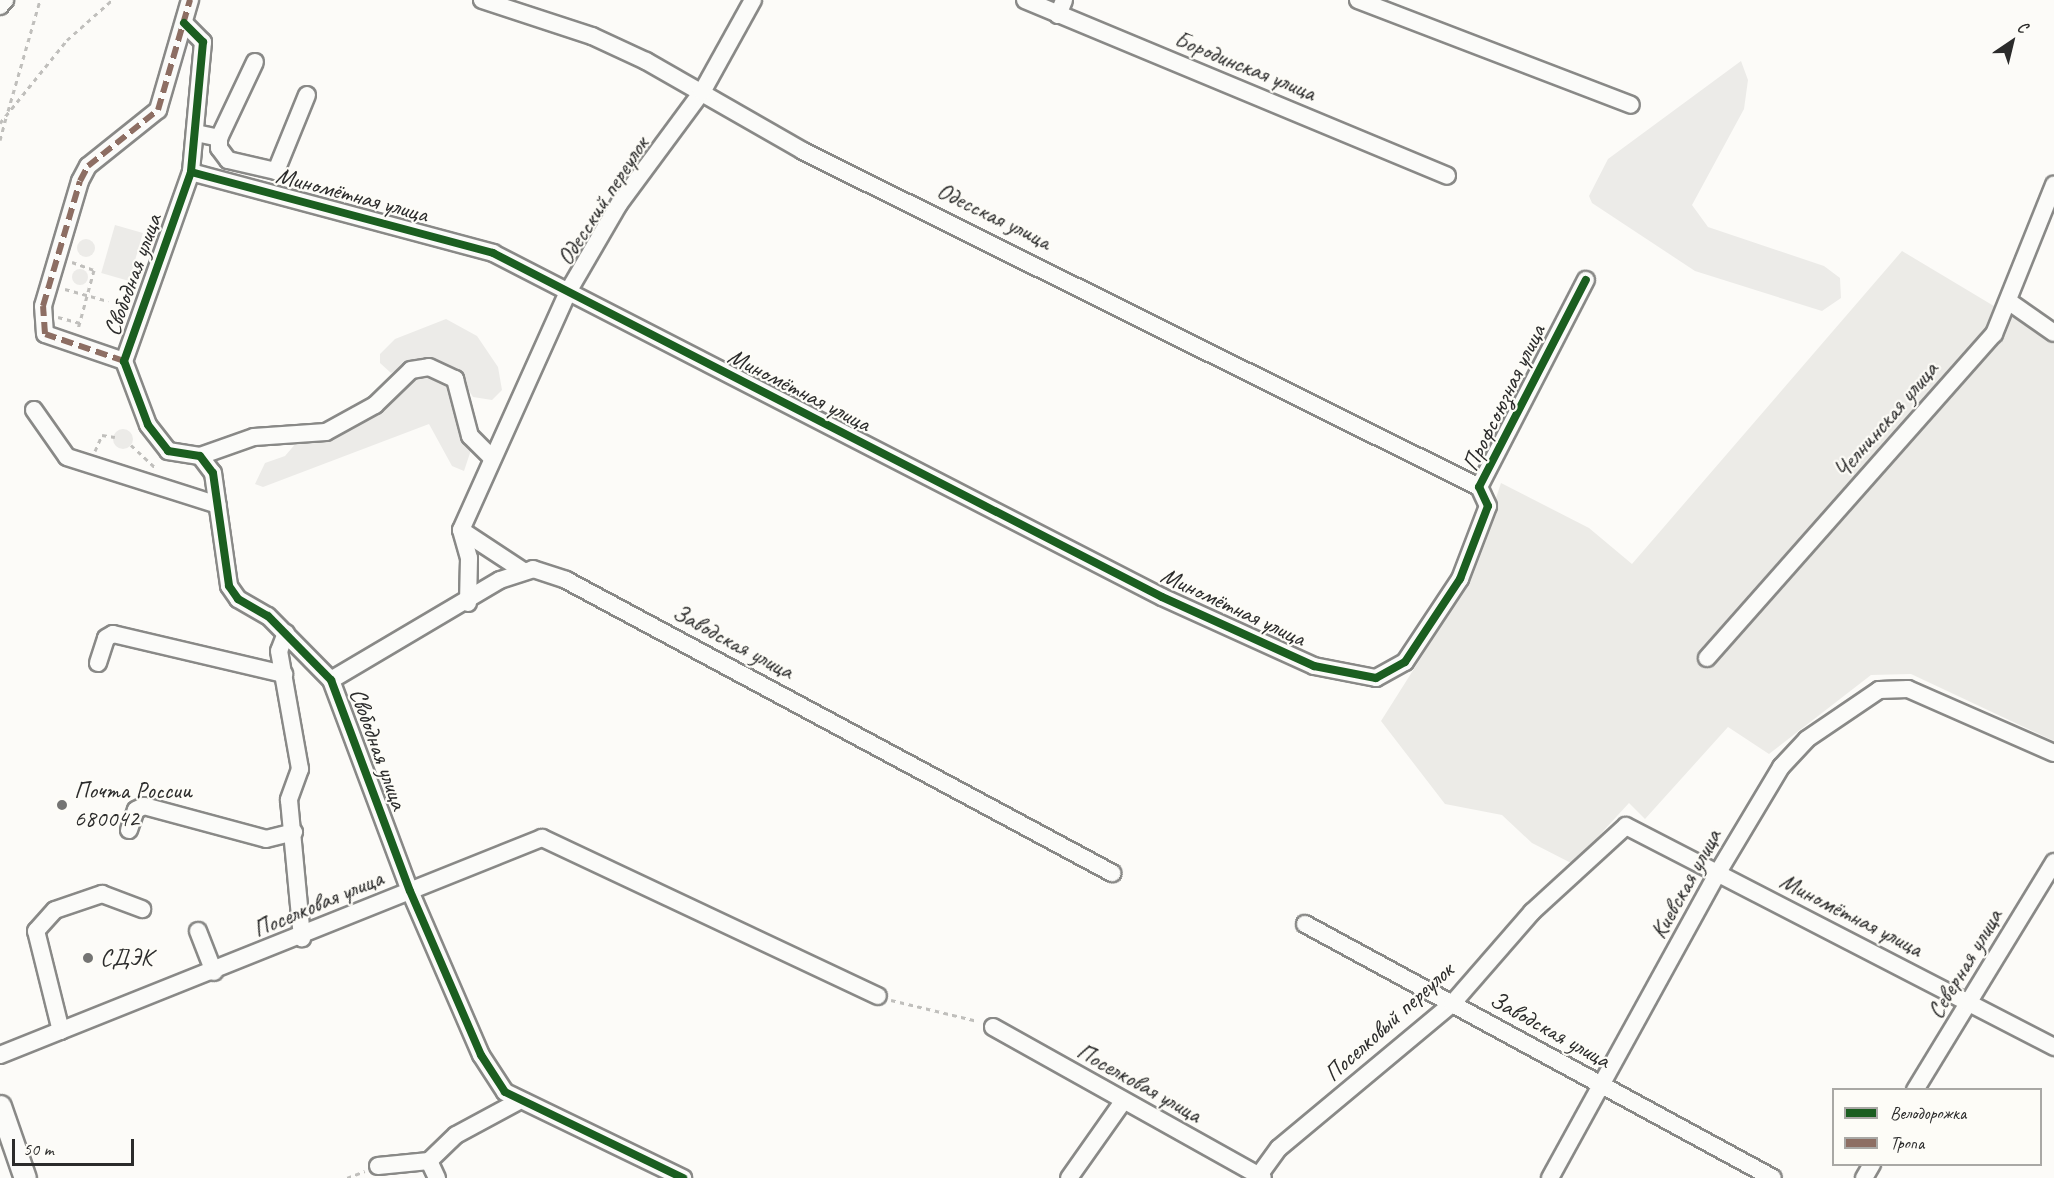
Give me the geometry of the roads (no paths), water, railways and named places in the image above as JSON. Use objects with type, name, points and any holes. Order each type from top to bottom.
[{"type":"main road","points":[[0,1106],[25,1178]]},
{"type":"street","points":[[0,6],[5,0]]},
{"type":"street","points":[[124,361],[75,346],[52,336],[41,324],[56,286],[80,181],[88,166],[158,110],[190,0]]},
{"type":"street","name":"Одесская улица","points":[[482,0],[592,36],[702,92],[804,151],[1479,487]]},
{"type":"street","name":"Одесский переулок","points":[[461,530],[569,290],[619,204],[702,92],[753,0]]},
{"type":"street","name":"Бородинская улица","points":[[1025,0],[1061,8],[1447,176]]},
{"type":"street","points":[[1358,0],[1631,105]]},
{"type":"street","name":"Свободная улица","points":[[184,23],[203,42],[191,172],[124,361],[159,443],[182,456],[200,456],[213,473],[229,586],[238,599],[259,608],[332,680],[410,891],[481,1054],[517,1102]]},
{"type":"street","points":[[255,62],[219,138],[228,160],[276,171],[307,95]]},
{"type":"street","points":[[196,133],[219,138]]},
{"type":"street","name":"Миномётная улица","points":[[191,172],[493,254],[569,290],[1162,597],[1314,666],[1376,678]]},
{"type":"street","name":"Челнинская улица","points":[[1707,658],[1994,334],[2011,303],[2054,185]]},
{"type":"street","name":"Профсоюзная улица","points":[[1376,678],[1406,662],[1460,579],[1488,506],[1479,487],[1586,280]]},
{"type":"street","points":[[2011,303],[2054,333]]},
{"type":"street","points":[[200,456],[264,435],[326,432],[375,405],[411,370],[429,367],[454,379],[470,436],[492,458]]},
{"type":"street","points":[[34,410],[67,457],[218,505]]},
{"type":"street","points":[[332,680],[522,570],[461,530]]},
{"type":"street","points":[[461,530],[469,558],[468,603]]},
{"type":"street","name":"Заводская улица","points":[[522,570],[566,580],[1112,873]]},
{"type":"street","points":[[286,633],[279,651],[300,769],[289,800],[294,832],[302,938]]},
{"type":"street","points":[[98,663],[106,638],[113,634],[284,674]]},
{"type":"street","name":"Киевская улица","points":[[1550,1178],[1603,1087],[1717,874],[1781,767],[1807,739],[1879,690],[1908,689],[1927,695],[2054,753]]},
{"type":"street","points":[[129,830],[136,810],[144,806],[266,839],[294,832]]},
{"type":"street","name":"Миномётная улица","points":[[1626,826],[2054,1047]]},
{"type":"street","name":"Поселковый переулок","points":[[1259,1177],[1279,1148],[1452,1004],[1532,912],[1626,826]]},
{"type":"street","name":"Поселковая улица","points":[[0,1054],[302,938],[410,891],[542,838],[878,996]]},
{"type":"street","name":"Северная улица","points":[[1916,1088],[2054,862]]},
{"type":"street","points":[[61,1031],[36,931],[55,910],[102,894],[142,909]]},
{"type":"street","name":"Заводская улица","points":[[1305,924],[1773,1178]]},
{"type":"street","points":[[198,931],[213,972]]},
{"type":"street","name":"Поселковая улица","points":[[993,1027],[1122,1103],[1259,1177]]},
{"type":"street","points":[[378,1166],[429,1161],[456,1135],[517,1102],[683,1178]]},
{"type":"street","points":[[1069,1178],[1122,1103]]},
{"type":"street","points":[[429,1161],[437,1178]]},
{"type":"place","name":"Почта России 680042","points":[[62,805]]},
{"type":"place","name":"СДЭК","points":[[88,958]]}]
